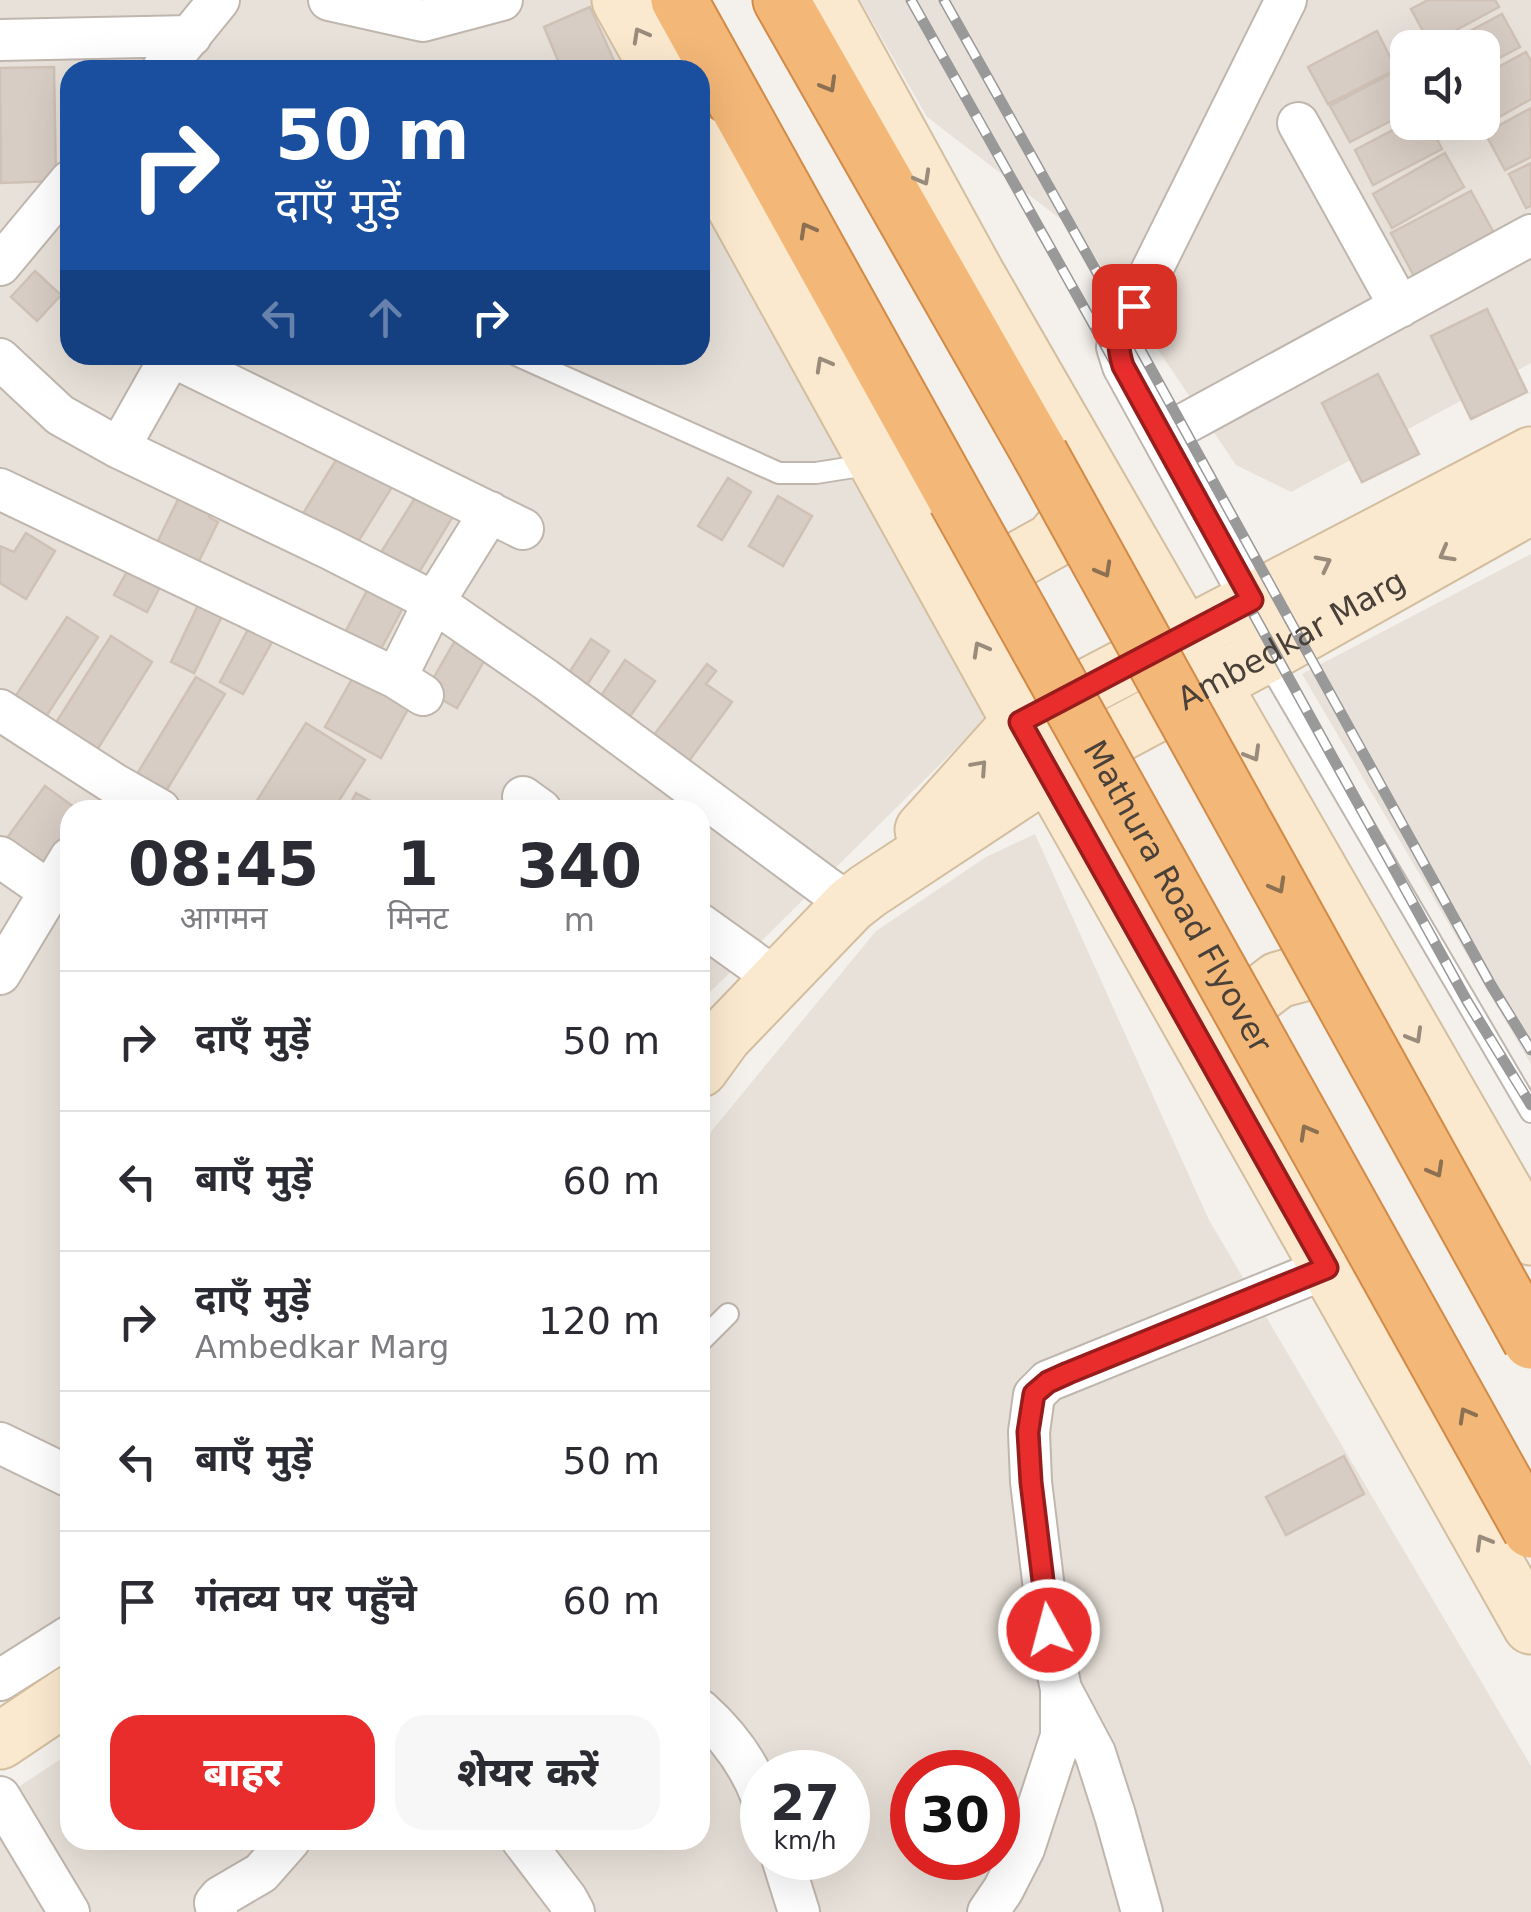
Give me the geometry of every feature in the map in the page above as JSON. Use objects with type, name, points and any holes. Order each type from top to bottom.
[{"type":"highway","name":"Mathura Road Flyover","points":[[678,0],[1531,1530]]},
{"type":"highway","points":[[780,0],[1050,472],[1531,1341]]},
{"type":"main road","points":[[620,0],[653,60]]},
{"type":"main road","points":[[826,0],[1084,462],[1233,628]]},
{"type":"main road","points":[[710,162],[1048,772],[1531,1626]]},
{"type":"main road","points":[[977,276],[1031,335],[1233,628]]},
{"type":"main road","name":"Ambedkar Marg","points":[[1233,628],[1531,455]]},
{"type":"main road","points":[[924,548],[971,563],[1016,561],[1052,541],[1080,507],[1084,462]]},
{"type":"main road","name":"Ambedkar Marg","points":[[1020,722],[1233,628],[1531,506]]},
{"type":"main road","points":[[1233,628],[1212,684],[1531,1237]]},
{"type":"main road","name":"Ambedkar Marg","points":[[859,898],[1048,772],[1212,684]]},
{"type":"main road","points":[[710,1055],[1020,722]]},
{"type":"main road","points":[[1215,1068],[1248,1003],[1278,980],[1311,971],[1382,979]]},
{"type":"main road","points":[[0,1741],[60,1701]]},
{"type":"street","points":[[171,60],[219,0]]},
{"type":"street","points":[[329,0],[423,21],[502,0]]},
{"type":"street","points":[[1233,628],[1162,436],[1117,348],[1122,330],[1281,2]]},
{"type":"street","points":[[0,40],[191,36]]},
{"type":"street","points":[[1298,123],[1400,308]]},
{"type":"street","points":[[0,265],[60,193]]},
{"type":"street","points":[[1162,436],[1531,235]]},
{"type":"street","points":[[0,359],[60,416],[434,602],[859,898]]},
{"type":"street","points":[[119,448],[166,365]]},
{"type":"street","points":[[0,489],[410,686],[434,602],[507,520],[189,365]]},
{"type":"street","points":[[0,710],[108,797]]},
{"type":"street","points":[[0,857],[60,874],[0,974]]},
{"type":"street","points":[[710,931],[778,980]]},
{"type":"street","points":[[988,1912],[1024,1849],[1061,1736],[1060,1689],[1031,1482],[1028,1432],[1034,1394],[1068,1373],[1327,1268]]},
{"type":"street","points":[[0,1444],[60,1471]]},
{"type":"street","points":[[0,1680],[60,1642]]},
{"type":"street","points":[[1060,1689],[1095,1753],[1142,1912]]},
{"type":"street","points":[[710,1720],[740,1755]]},
{"type":"street","points":[[0,1773],[60,1733]]},
{"type":"street","points":[[0,1797],[69,1912]]},
{"type":"street","points":[[217,1912],[215,1903],[220,1897],[261,1873],[281,1850]]},
{"type":"street","points":[[530,1850],[574,1912]]},
{"type":"street","points":[[789,1880],[798,1912]]},
{"type":"lane","points":[[538,365],[779,472],[816,473],[878,463]]},
{"type":"lane","points":[[1233,628],[1531,1112]]},
{"type":"lane","points":[[710,1332],[728,1314]]},
{"type":"shaded area","points":[[0,0],[606,0],[639,60],[60,60],[60,365],[710,365],[710,186],[1000,705],[710,992],[710,800],[60,800],[60,1640],[0,1675]]},
{"type":"shaded area","points":[[860,0],[1531,0],[1531,363],[1291,492],[1236,465],[1079,233],[927,117]]},
{"type":"shaded area","points":[[1531,554],[1531,1064],[1302,674]]},
{"type":"shaded area","points":[[1035,834],[1209,1220],[1531,1766],[1531,1912],[0,1912],[0,1799],[60,1760],[60,1850],[710,1850],[710,1133],[876,931],[986,857]]},
{"type":"building","points":[[1428,0],[1495,0],[1499,7],[1456,30],[1422,30],[1411,9]]},
{"type":"building","points":[[590,7],[614,60],[558,60],[544,27]]},
{"type":"building","points":[[1502,14],[1520,47],[1500,58],[1500,30],[1472,30]]},
{"type":"building","points":[[1377,31],[1390,57],[1390,72],[1328,104],[1308,67]]},
{"type":"building","points":[[1526,52],[1531,61],[1531,99],[1500,117],[1500,66]]},
{"type":"building","points":[[54,67],[56,181],[1,183],[0,68]]},
{"type":"building","points":[[1390,74],[1390,121],[1350,142],[1330,106]]},
{"type":"building","points":[[1531,108],[1531,157],[1505,170],[1489,140],[1500,140],[1500,125]]},
{"type":"building","points":[[1390,132],[1390,140],[1437,140],[1442,149],[1373,185],[1355,150]]},
{"type":"building","points":[[1445,153],[1464,187],[1392,228],[1373,194]]},
{"type":"building","points":[[1531,163],[1531,206],[1526,208],[1509,174]]},
{"type":"building","points":[[1471,191],[1495,235],[1415,278],[1391,233]]},
{"type":"building","points":[[35,271],[60,294],[37,321],[11,297]]},
{"type":"building","points":[[1487,309],[1527,392],[1471,419],[1431,336]]},
{"type":"building","points":[[1378,374],[1419,454],[1362,482],[1322,403]]},
{"type":"building","points":[[344,447],[397,479],[351,553],[299,520]]},
{"type":"building","points":[[728,478],[751,492],[722,540],[698,526]]},
{"type":"building","points":[[425,482],[461,503],[412,584],[375,562]]},
{"type":"building","points":[[186,483],[218,499],[209,517],[218,522],[194,571],[153,551]]},
{"type":"building","points":[[778,496],[812,516],[783,566],[749,546]]},
{"type":"building","points":[[26,533],[55,551],[26,599],[0,583],[0,546],[14,552]]},
{"type":"building","points":[[128,570],[160,587],[147,612],[114,595]]},
{"type":"building","points":[[371,583],[406,602],[375,660],[340,642]]},
{"type":"building","points":[[200,601],[224,612],[194,673],[171,662]]},
{"type":"building","points":[[67,617],[98,637],[45,718],[15,697]]},
{"type":"building","points":[[252,622],[276,635],[243,694],[220,682]]},
{"type":"building","points":[[460,632],[491,649],[457,708],[426,691]]},
{"type":"building","points":[[111,636],[152,662],[97,750],[55,724]]},
{"type":"building","points":[[591,639],[609,651],[585,688],[567,676]]},
{"type":"building","points":[[625,660],[655,681],[626,722],[597,702]]},
{"type":"building","points":[[707,664],[716,671],[706,684],[732,702],[686,765],[651,739]]},
{"type":"building","points":[[356,672],[412,702],[381,758],[325,727]]},
{"type":"building","points":[[196,677],[225,694],[166,791],[137,774]]},
{"type":"building","points":[[306,723],[365,760],[339,800],[257,800]]},
{"type":"building","points":[[45,786],[64,800],[60,800],[60,842],[43,865],[7,838]]},
{"type":"building","points":[[1344,1456],[1364,1494],[1286,1535],[1266,1497]]},
{"type":"railway","points":[[911,0],[1467,1001],[1531,1105]]},
{"type":"railway","points":[[944,0],[1491,985],[1531,1050]]},
{"type":"route","points":[[1049,1630],[1031,1482],[1028,1432],[1034,1394],[1068,1373],[1327,1268],[1020,722],[1252,600],[1123,366],[1117,348],[1134,306]]}]
